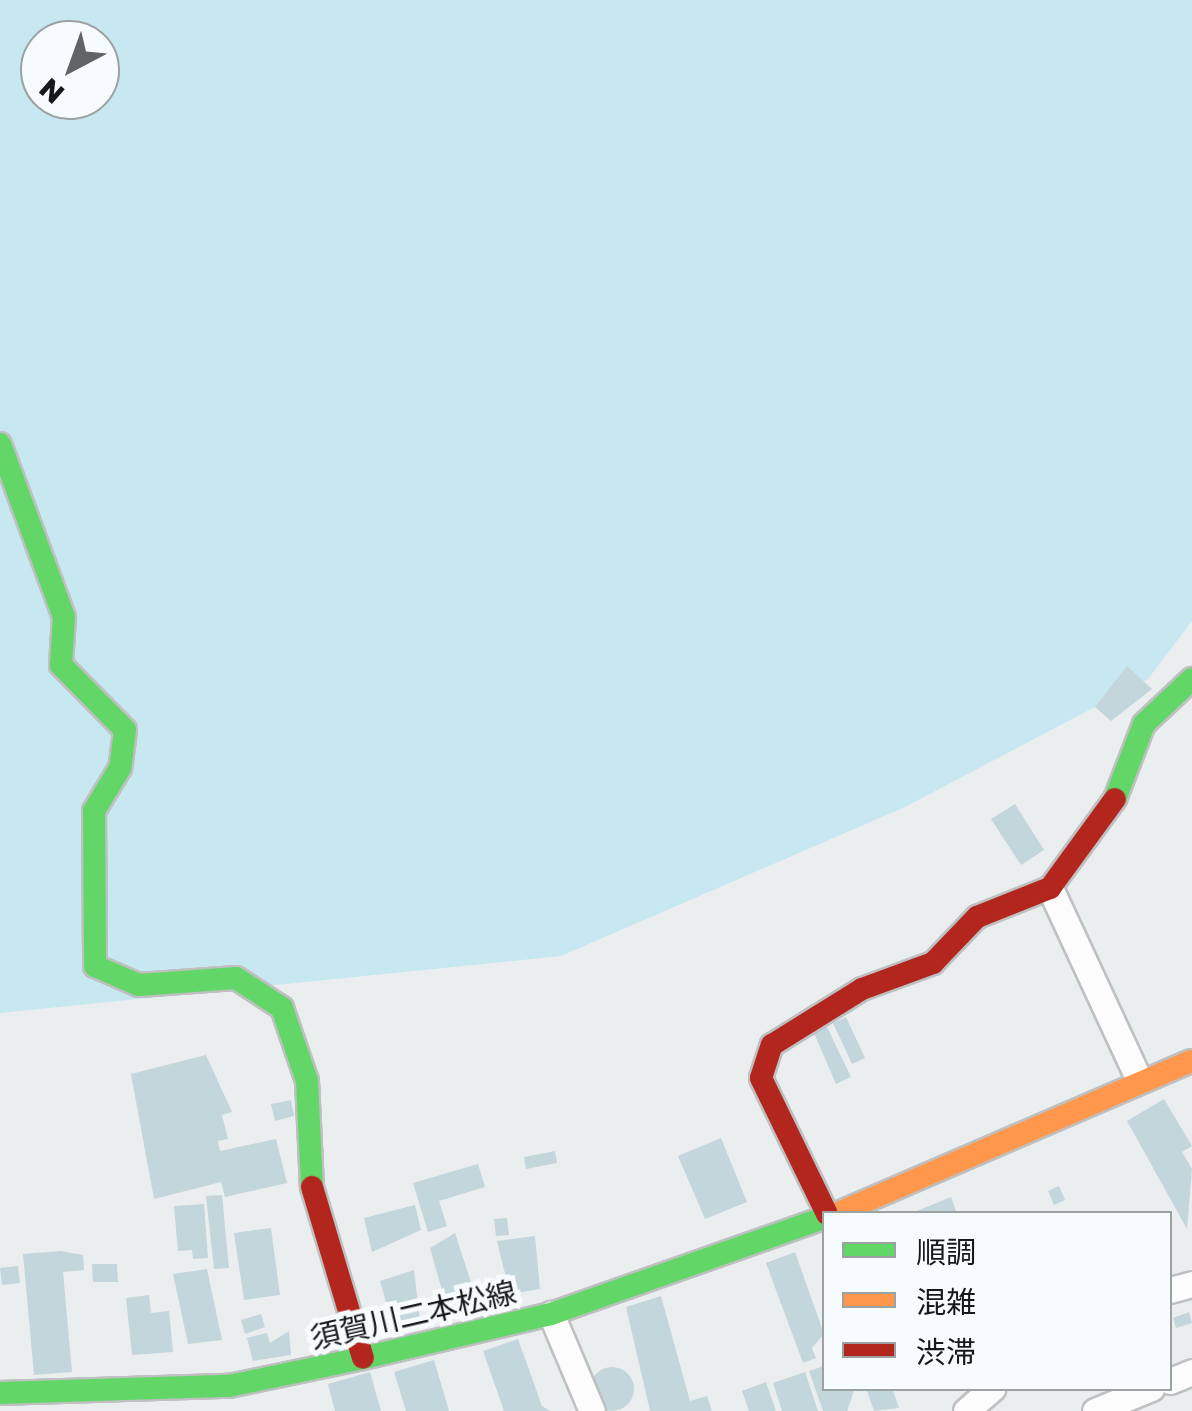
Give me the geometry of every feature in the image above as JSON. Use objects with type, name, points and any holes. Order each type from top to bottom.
[{"type":"street","points":[[0,444],[64,617],[61,665],[125,730],[120,768],[94,811],[95,966],[139,985],[236,978],[282,1008],[307,1081],[312,1192],[363,1358]]},
{"type":"street","points":[[824,1211],[761,1078],[772,1044],[862,989],[933,963],[977,917],[1050,888],[1111,810],[1144,724],[1192,678]]},
{"type":"street","points":[[1050,888],[1139,1080]]},
{"type":"street","points":[[843,1211],[1139,1080],[1192,1061]]},
{"type":"street","name":"須賀川二本松線","points":[[0,1393],[40,1402],[229,1386],[363,1358],[551,1314],[822,1217]]},
{"type":"street","points":[[551,1314],[592,1411]]},
{"type":"street","points":[[966,1411],[989,1391]]},
{"type":"street","points":[[1095,1411],[1144,1391]]},
{"type":"shaded area","points":[[0,0],[1192,0],[1192,621],[1148,679],[905,807],[561,956],[0,1013]]},
{"type":"building","points":[[1127,666],[1152,689],[1111,721],[1095,707]]},
{"type":"building","points":[[1015,804],[1044,850],[1021,865],[991,819]]},
{"type":"building","points":[[846,1017],[865,1058],[852,1064],[833,1023]]},
{"type":"building","points":[[826,1025],[851,1077],[836,1084],[813,1031]]},
{"type":"building","points":[[206,1055],[232,1112],[222,1115],[228,1139],[218,1141],[220,1151],[276,1139],[287,1183],[225,1197],[221,1182],[154,1199],[131,1074]]},
{"type":"building","points":[[1164,1099],[1192,1146],[1182,1152],[1192,1169],[1187,1229],[1127,1121]]},
{"type":"building","points":[[291,1100],[294,1116],[275,1121],[271,1104]]},
{"type":"building","points":[[721,1138],[747,1202],[705,1219],[678,1156]]},
{"type":"building","points":[[555,1151],[557,1163],[526,1169],[524,1157]]},
{"type":"building","points":[[478,1164],[485,1187],[439,1201],[447,1226],[428,1232],[413,1183]]},
{"type":"building","points":[[1059,1186],[1065,1200],[1054,1205],[1048,1191]]},
{"type":"building","points":[[222,1195],[229,1268],[214,1269],[206,1196]]},
{"type":"building","points":[[951,1197],[956,1211],[917,1211]]},
{"type":"building","points":[[204,1204],[208,1258],[193,1259],[192,1250],[178,1251],[174,1206]]},
{"type":"building","points":[[415,1205],[421,1230],[372,1252],[364,1218]]},
{"type":"building","points":[[507,1218],[509,1235],[496,1236],[494,1219]]},
{"type":"building","points":[[271,1228],[280,1295],[244,1300],[234,1233]]},
{"type":"building","points":[[455,1233],[479,1307],[449,1315],[430,1248]]},
{"type":"building","points":[[535,1236],[540,1289],[510,1294],[497,1241]]},
{"type":"building","points":[[61,1251],[83,1255],[84,1270],[63,1272],[72,1372],[34,1375],[23,1254]]},
{"type":"building","points":[[795,1252],[822,1328],[822,1336],[812,1348],[816,1358],[803,1363],[766,1263]]},
{"type":"building","points":[[92,1264],[117,1264],[118,1282],[93,1282]]},
{"type":"building","points":[[18,1266],[20,1283],[2,1285],[0,1268]]},
{"type":"building","points":[[207,1269],[222,1340],[188,1344],[173,1274]]},
{"type":"building","points":[[414,1270],[420,1319],[393,1326],[380,1281]]},
{"type":"building","points":[[149,1295],[151,1313],[169,1311],[173,1352],[132,1355],[126,1298]]},
{"type":"building","points":[[661,1296],[690,1401],[707,1396],[712,1411],[650,1411],[626,1307]]},
{"type":"building","points":[[1189,1312],[1192,1323],[1176,1328],[1173,1318]]},
{"type":"building","points":[[261,1314],[265,1327],[245,1334],[241,1320]]},
{"type":"building","points":[[289,1331],[291,1355],[253,1361],[247,1338],[267,1333],[270,1343]]},
{"type":"building","points":[[518,1339],[542,1406],[550,1411],[504,1411],[483,1351]]},
{"type":"building","points":[[434,1360],[449,1411],[406,1411],[394,1372]]},
{"type":"building","points":[[612,1367],[628,1373],[634,1389],[628,1405],[612,1411],[596,1405],[590,1389],[596,1373]]},
{"type":"building","points":[[822,1367],[822,1391],[854,1391],[847,1411],[823,1411],[809,1371]]},
{"type":"building","points":[[370,1372],[381,1411],[335,1411],[328,1384]]},
{"type":"building","points":[[805,1372],[818,1411],[782,1411],[773,1383]]},
{"type":"building","points":[[766,1382],[776,1411],[749,1411],[742,1391]]},
{"type":"building","points":[[867,1391],[893,1391],[899,1408],[874,1411]]},
{"type":"traffic: fast","points":[[0,444],[64,617],[61,665],[125,730],[120,768],[94,811],[95,966],[139,985],[236,978],[282,1008],[307,1081],[312,1187]]},
{"type":"traffic: fast","points":[[1115,799],[1144,724],[1192,679]]},
{"type":"traffic: fast","points":[[0,1393],[229,1386],[363,1358],[551,1314],[822,1219]]},
{"type":"traffic: slow","points":[[843,1211],[1192,1061]]},
{"type":"traffic: jam","points":[[826,1211],[761,1078],[772,1045],[862,989],[933,963],[977,917],[1050,888],[1115,799]]},
{"type":"traffic: jam","points":[[312,1187],[363,1358]]}]
